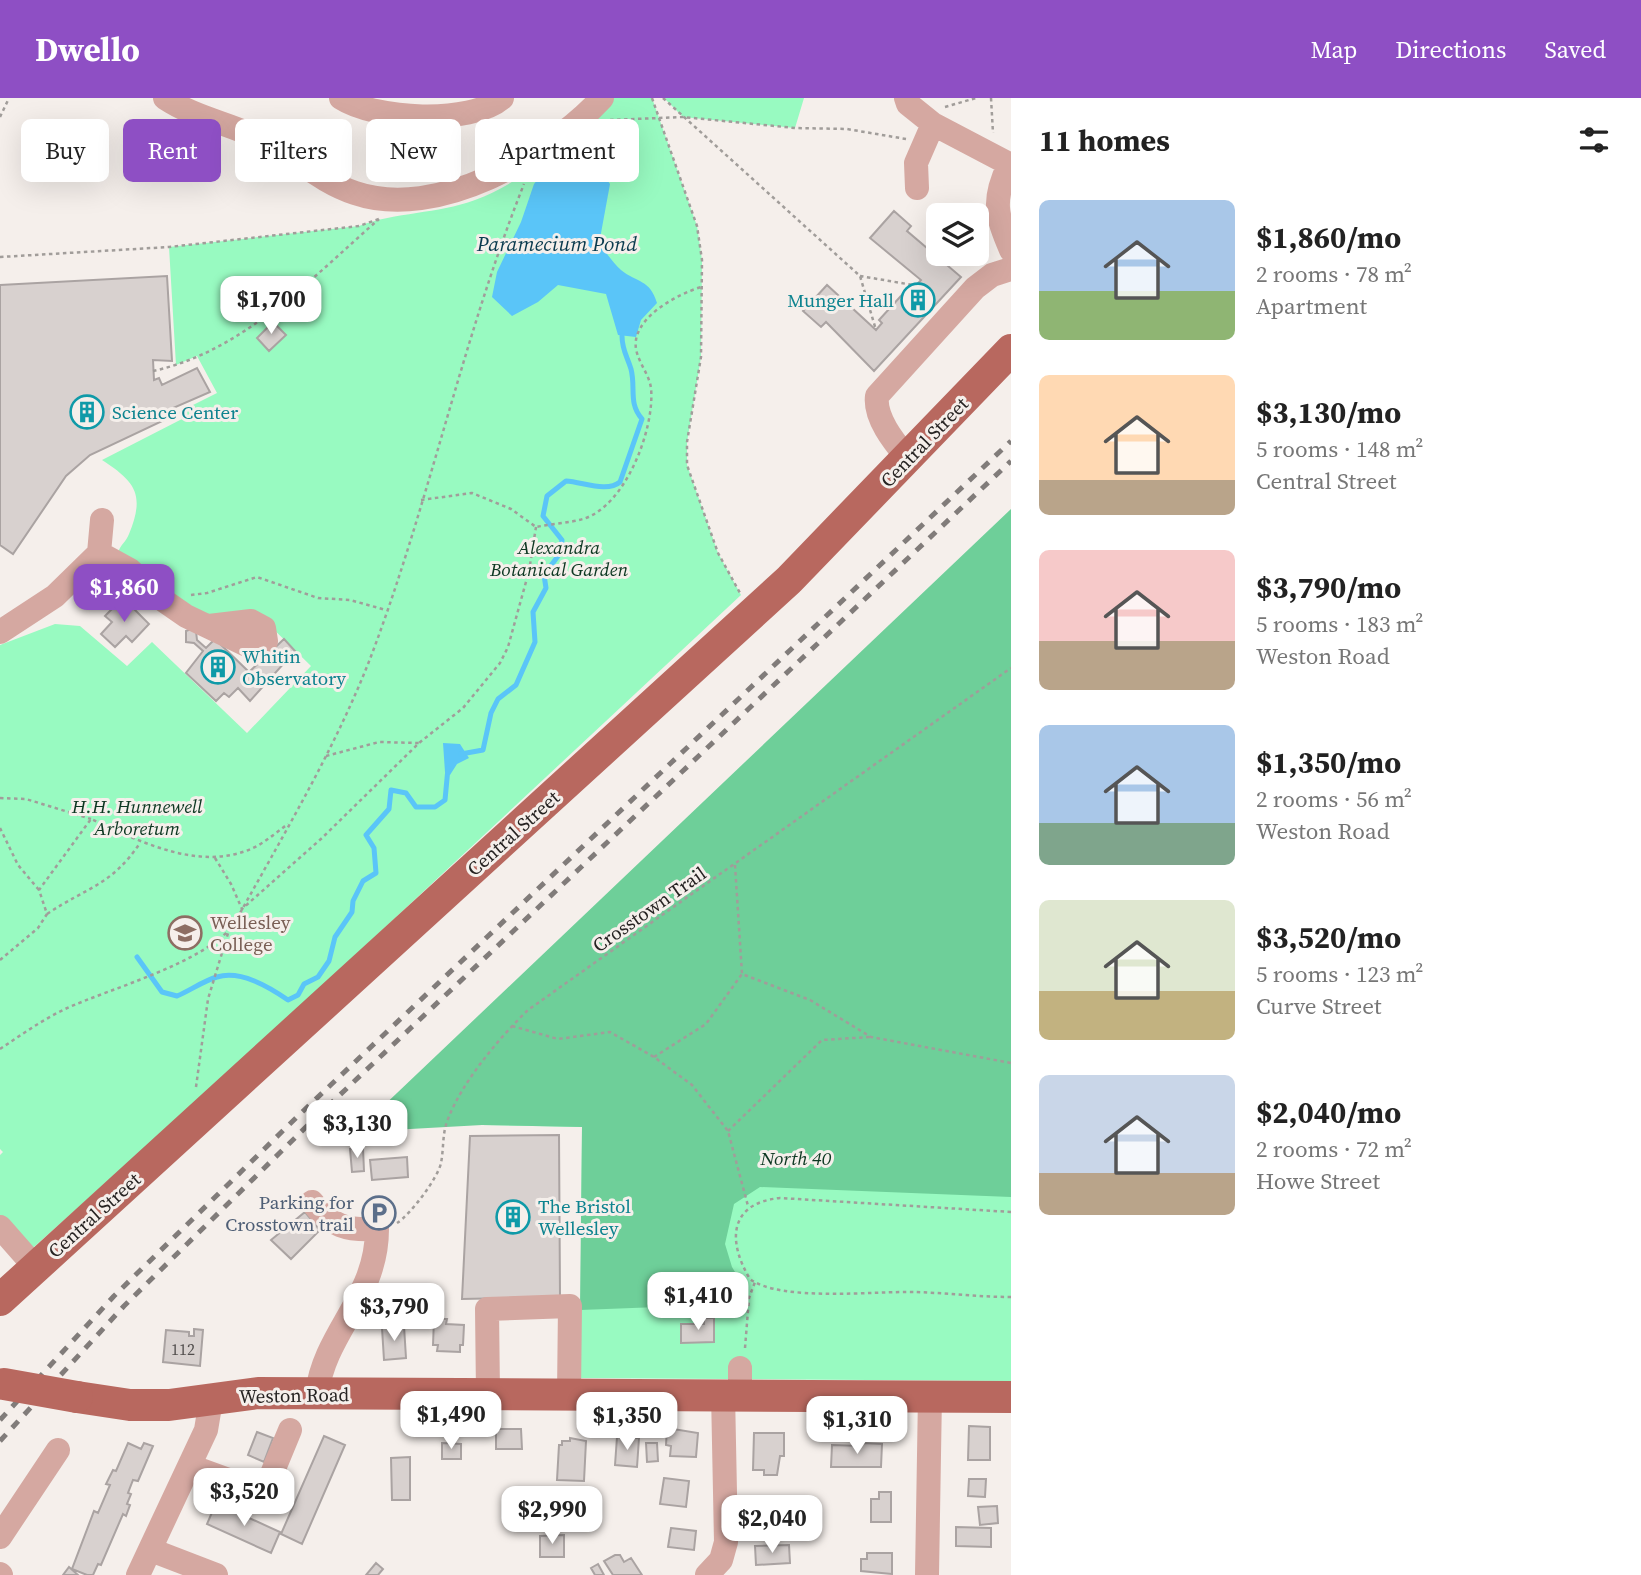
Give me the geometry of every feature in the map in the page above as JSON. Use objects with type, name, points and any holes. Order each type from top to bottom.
[{"type":"main road","name":"Central Street","points":[[0,1300],[715,650],[789,580],[908,459],[1011,349]]},
{"type":"main road","name":"Weston Road","points":[[2,1384],[141,1405],[211,1400],[240,1394],[569,1393],[734,1385],[1011,1397]]},
{"type":"street","points":[[165,98],[181,109],[247,132],[279,148],[335,184],[374,198],[417,198],[463,189],[479,182]]},
{"type":"street","points":[[341,98],[375,111],[455,117],[494,105],[502,98]]},
{"type":"street","points":[[577,119],[602,98]]},
{"type":"street","points":[[906,98],[927,128],[1006,163],[997,199],[998,220],[1011,250]]},
{"type":"street","points":[[917,188],[916,163],[927,128]]},
{"type":"street","points":[[908,459],[890,436],[877,408],[877,396],[975,288],[992,275],[1011,269]]},
{"type":"street","points":[[0,632],[55,596],[99,553],[102,520]]},
{"type":"street","points":[[99,553],[130,570],[160,598],[209,626]]},
{"type":"street","points":[[302,1393],[321,1371],[367,1285],[375,1260],[377,1229],[342,1228],[325,1217],[312,1202]]},
{"type":"street","points":[[0,1227],[36,1268]]},
{"type":"street","points":[[488,1393],[487,1309],[570,1306],[569,1393]]},
{"type":"street","points":[[707,1575],[721,1560],[726,1542],[734,1385]]},
{"type":"street","points":[[927,1575],[930,1395]]},
{"type":"street","points":[[138,1575],[210,1419],[211,1400]]},
{"type":"street","points":[[190,1466],[264,1493],[290,1430]]},
{"type":"street","points":[[0,1537],[58,1450]]},
{"type":"street","points":[[151,1550],[216,1575]]},
{"type":"path","points":[[0,117],[9,98]]},
{"type":"path","points":[[652,98],[656,116],[697,226],[701,287],[701,357],[687,465],[718,554],[741,595]]},
{"type":"path","points":[[663,98],[860,276],[876,330]]},
{"type":"path","points":[[627,119],[683,117],[795,128],[927,128],[959,100],[976,98]]},
{"type":"path","points":[[990,98],[1006,163]]},
{"type":"path","points":[[196,1089],[208,999],[229,930],[291,822],[356,693],[421,500],[484,290],[524,183]]},
{"type":"path","points":[[0,257],[169,247],[359,226],[380,218],[293,294],[248,327],[204,352],[153,370]]},
{"type":"path","points":[[860,276],[913,285]]},
{"type":"path","points":[[421,500],[471,493],[511,509],[536,527],[585,519],[612,499],[629,476],[646,434],[652,406],[648,376],[641,368],[636,349],[641,331],[648,318],[666,302],[701,287]]},
{"type":"path","points":[[242,909],[322,838],[419,743],[463,708],[500,663],[508,647],[529,571],[536,527]]},
{"type":"path","points":[[160,598],[207,593],[257,577],[318,598],[350,600],[386,610]]},
{"type":"path","name":"Crosstown Trail","points":[[377,1229],[397,1224],[416,1203],[441,1165],[444,1132],[453,1108],[512,1026],[528,1010],[1011,668]]},
{"type":"path","points":[[1005,673],[1011,678]]},
{"type":"path","points":[[325,756],[379,742],[419,743]]},
{"type":"path","points":[[0,798],[26,799],[91,819],[141,842],[215,858],[257,846],[291,822]]},
{"type":"path","points":[[39,890],[91,819]]},
{"type":"path","points":[[0,828],[18,865],[39,890],[47,914]]},
{"type":"path","points":[[0,960],[38,928],[47,914],[71,898],[103,884],[127,862],[141,842]]},
{"type":"path","points":[[215,858],[232,884],[242,909]]},
{"type":"path","points":[[654,1057],[706,1024],[742,974],[735,865]]},
{"type":"path","points":[[0,1049],[65,1010],[171,966],[229,930]]},
{"type":"path","points":[[742,974],[810,1000],[871,1037]]},
{"type":"path","points":[[512,1026],[558,1039],[611,1032],[654,1057],[692,1085],[728,1131],[748,1206]]},
{"type":"path","points":[[728,1131],[822,1040],[871,1037],[1011,1063]]},
{"type":"path","points":[[1011,1212],[809,1198],[769,1199],[748,1206],[740,1218],[738,1241],[746,1272],[755,1282],[773,1288],[814,1293],[911,1292],[1011,1297]]},
{"type":"path","points":[[734,1385],[747,1340],[749,1298],[755,1282]]},
{"type":"green space","name":"Wellesley College","points":[[614,98],[652,98],[697,226],[702,260],[701,357],[687,442],[687,465],[718,553],[741,595],[245,1058],[25,1255],[0,1227],[0,1155],[3,1152],[0,1149],[0,645],[55,624],[80,626],[127,666],[152,642],[247,733],[311,666],[259,615],[205,614],[185,606],[118,553],[134,521],[136,499],[130,483],[102,460],[182,419],[179,412],[217,393],[197,356],[176,365],[169,247],[359,226],[387,218],[461,205],[512,182],[639,182],[639,119],[591,119]]},
{"type":"green space","points":[[664,98],[804,98],[795,128],[683,117]]},
{"type":"green space","name":"North 40","points":[[1011,509],[1011,1197],[760,1187],[734,1204],[725,1244],[732,1267],[743,1285],[737,1304],[580,1310],[582,1127],[482,1125],[356,1132]]},
{"type":"green space","name":"North 40","points":[[1011,711],[1011,1381],[580,1378],[582,1127],[482,1125]]},
{"type":"water","name":"Paramecium Pond","points":[[534,184],[610,184],[599,244],[621,270],[647,285],[657,303],[641,320],[636,337],[618,335],[606,294],[558,285],[538,302],[512,316],[492,297],[497,272],[521,222]]},
{"type":"water","points":[[443,743],[460,744],[469,758],[457,764],[450,775],[445,772]]},
{"type":"building","name":"Munger Hall","points":[[894,211],[911,226],[907,231],[926,247],[926,266],[948,266],[961,277],[874,371],[826,322],[821,327],[803,311],[827,285],[876,330],[882,323],[879,320],[910,286],[913,289],[921,280],[870,238]]},
{"type":"building","name":"Science Center","points":[[167,276],[172,361],[153,360],[154,380],[159,378],[162,385],[197,368],[210,392],[173,408],[175,415],[90,455],[66,476],[13,554],[0,545],[0,285]]},
{"type":"building","points":[[273,322],[286,335],[269,351],[257,338]]},
{"type":"building","points":[[123,598],[149,624],[132,642],[126,636],[115,647],[101,634],[112,622],[105,616]]},
{"type":"building","name":"Whitin Observatory","points":[[186,631],[196,631],[197,640],[206,648],[215,639],[249,672],[284,639],[295,651],[250,701],[238,688],[229,697],[224,693],[216,701],[186,673],[203,651],[194,643],[186,642]]},
{"type":"building","name":"The Bristol Wellesley","points":[[559,1135],[560,1297],[462,1299],[470,1136]]},
{"type":"building","points":[[363,1148],[364,1171],[352,1172],[350,1149]]},
{"type":"building","points":[[407,1157],[408,1177],[372,1180],[370,1160]]},
{"type":"building","points":[[305,1212],[320,1230],[291,1259],[271,1240]]},
{"type":"building","points":[[704,1318],[714,1318],[714,1342],[681,1343],[681,1324],[704,1324]]},
{"type":"building","points":[[434,1319],[447,1319],[446,1324],[464,1325],[460,1352],[437,1351],[438,1345],[433,1345]]},
{"type":"building","points":[[404,1326],[406,1358],[384,1360],[382,1328]]},
{"type":"building","points":[[194,1329],[203,1330],[200,1366],[163,1362],[166,1330],[189,1332],[189,1336],[194,1336]]},
{"type":"building","points":[[969,1426],[990,1427],[990,1460],[968,1460]]},
{"type":"building","points":[[667,1428],[698,1433],[696,1457],[670,1456],[671,1446],[666,1445]]},
{"type":"building","points":[[496,1429],[521,1429],[522,1449],[496,1449]]},
{"type":"building","points":[[257,1432],[273,1438],[264,1462],[248,1455]]},
{"type":"building","points":[[754,1433],[784,1433],[784,1456],[780,1456],[777,1475],[764,1475],[764,1470],[753,1470]]},
{"type":"building","points":[[324,1436],[345,1445],[302,1544],[281,1534]]},
{"type":"building","points":[[617,1437],[639,1438],[637,1467],[615,1465]]},
{"type":"building","points":[[570,1438],[586,1441],[584,1481],[557,1480],[559,1445],[562,1445],[562,1441],[570,1441]]},
{"type":"building","points":[[128,1443],[141,1449],[144,1443],[153,1446],[138,1481],[133,1480],[128,1493],[131,1494],[126,1516],[123,1514],[101,1565],[98,1564],[93,1575],[87,1575],[72,1569],[94,1511],[98,1513],[110,1485],[106,1484],[113,1470],[116,1471]]},
{"type":"building","points":[[442,1443],[461,1444],[461,1459],[442,1459]]},
{"type":"building","points":[[646,1443],[657,1443],[658,1461],[647,1462]]},
{"type":"building","points":[[862,1443],[882,1444],[881,1467],[831,1467],[832,1445],[861,1446]]},
{"type":"building","points":[[410,1457],[410,1500],[392,1500],[391,1458]]},
{"type":"building","points":[[664,1478],[689,1481],[686,1507],[660,1504]]},
{"type":"building","points":[[969,1479],[986,1479],[985,1497],[968,1496]]},
{"type":"building","points":[[879,1492],[891,1492],[891,1522],[871,1522],[871,1499],[879,1499]]},
{"type":"building","points":[[216,1503],[280,1532],[271,1553],[207,1524]]},
{"type":"building","points":[[997,1506],[998,1523],[980,1525],[978,1507]]},
{"type":"building","points":[[956,1527],[991,1528],[991,1547],[956,1546]]},
{"type":"building","points":[[671,1528],[696,1531],[694,1550],[668,1547]]},
{"type":"building","points":[[564,1535],[564,1557],[540,1557],[540,1536]]},
{"type":"building","points":[[789,1545],[790,1563],[756,1565],[755,1546]]},
{"type":"building","points":[[867,1553],[892,1553],[892,1574],[861,1571],[861,1559],[867,1559]]},
{"type":"building","points":[[620,1555],[624,1562],[631,1558],[642,1575],[613,1575],[604,1561]]},
{"type":"building","points":[[376,1563],[383,1569],[378,1575],[366,1575]]},
{"type":"building","points":[[598,1564],[604,1575],[595,1575],[591,1568]]},
{"type":"building","points":[[69,1567],[78,1575],[63,1575]]},
{"type":"waterway","points":[[461,754],[483,750],[491,713],[498,699],[516,685],[535,642],[533,612],[546,588],[544,575],[561,552],[562,540],[543,516],[547,496],[566,481],[602,487],[620,482],[642,419],[635,407],[631,369],[622,336]]},
{"type":"waterway","points":[[137,957],[162,992],[177,996],[226,975],[254,981],[288,1000],[298,995],[304,984],[318,977],[329,961],[335,937],[352,912],[353,901],[363,881],[376,873],[374,848],[366,835],[389,809],[391,790],[406,793],[416,807],[435,807],[445,800],[448,768]]},
{"type":"railway","points":[[0,1420],[114,1296],[299,1115],[1011,441]]},
{"type":"railway","points":[[0,1441],[124,1306],[308,1125],[1011,461]]},
{"type":"place","name":"Munger Hall","points":[[918,300]]},
{"type":"place","name":"Science Center","points":[[87,412]]},
{"type":"place","name":"Whitin Observatory","points":[[218,667]]},
{"type":"place","name":"Wellesley College","points":[[185,933]]},
{"type":"place","name":"Parking for Crosstown trail","points":[[379,1213]]},
{"type":"place","name":"The Bristol Wellesley","points":[[513,1217]]},
{"type":"park label","name":"Alexandra Botanical Garden","points":[[559,558]]},
{"type":"park label","name":"H.H. Hunnewell Arboretum","points":[[137,817]]}]
